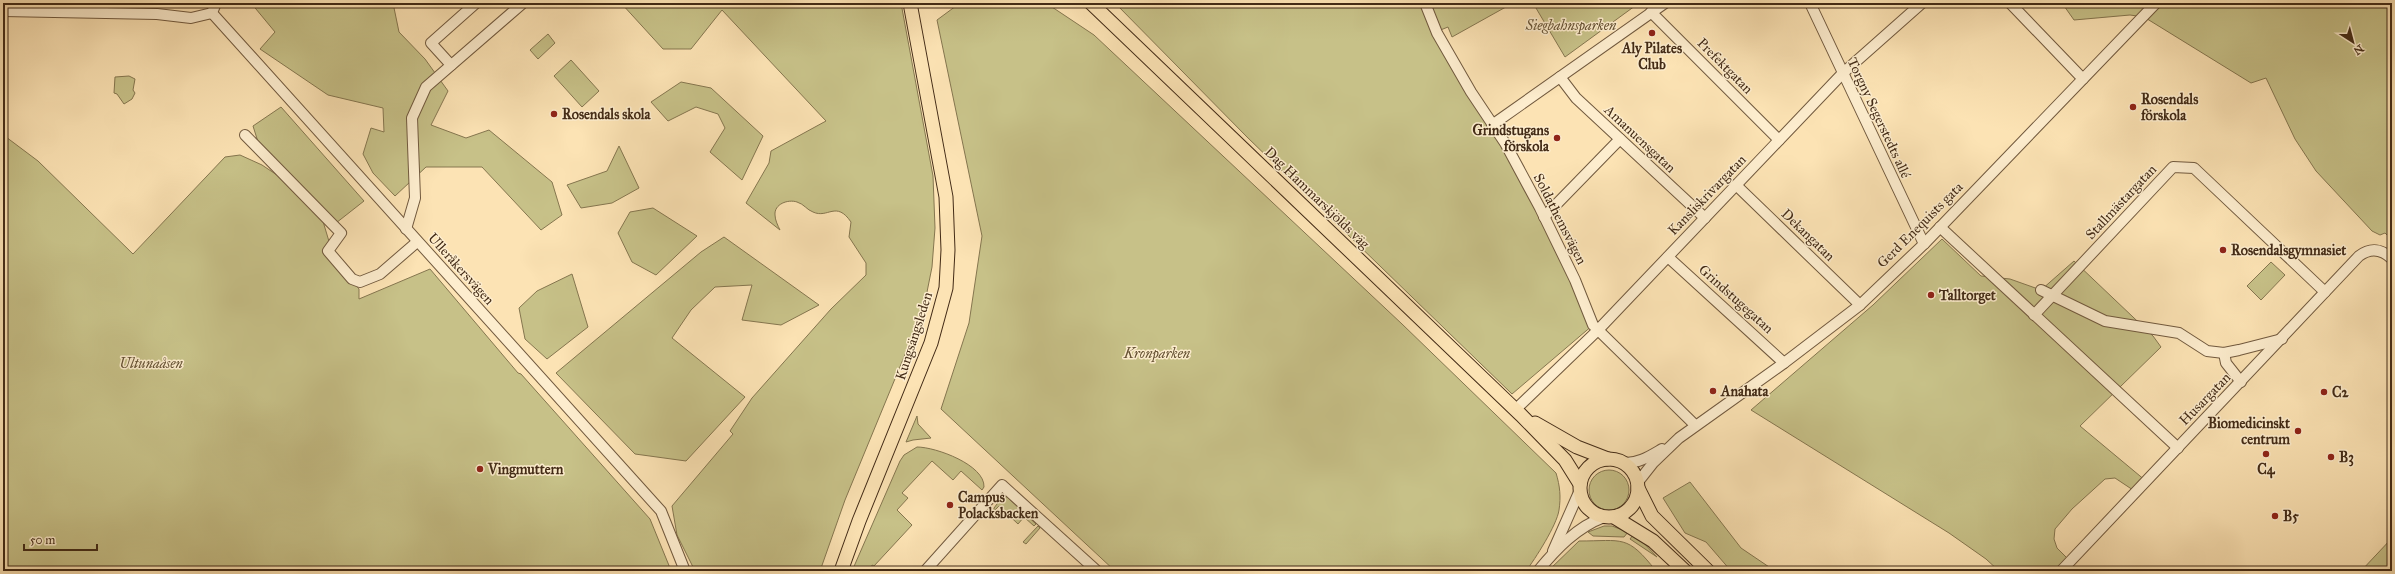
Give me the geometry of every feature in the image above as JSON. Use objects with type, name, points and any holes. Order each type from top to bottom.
[{"type":"main road","name":"Dag Hammarskjölds väg","points":[[1091,3],[1518,412],[1565,460],[1580,487]]},
{"type":"main road","name":"Kungsängsleden","points":[[841,571],[859,521],[931,343],[946,288],[948,250],[946,197],[910,4]]},
{"type":"main road","name":"Dag Hammarskjölds väg","points":[[1518,412],[1577,447],[1608,459]]},
{"type":"main road","points":[[1685,571],[1653,541],[1609,517],[1588,509],[1580,487],[1588,468],[1598,461],[1608,459],[1623,463],[1634,473],[1652,516],[1708,571]]},
{"type":"main road","points":[[1609,517],[1631,508],[1636,499],[1638,485]]},
{"type":"street","points":[[3,11],[157,14],[191,18],[212,13],[216,3]]},
{"type":"street","points":[[451,65],[431,42],[476,3]]},
{"type":"street","points":[[406,229],[415,198],[412,118],[426,87],[523,3]]},
{"type":"street","name":"Soldathemsvägen","points":[[1425,3],[1437,33],[1471,92],[1505,143],[1544,217],[1575,280],[1593,325],[1636,374],[1695,425]]},
{"type":"street","points":[[1492,125],[1664,3]]},
{"type":"street","name":"Torgny Segerstedts allé","points":[[1810,3],[1924,244]]},
{"type":"street","name":"Kansliskrivargatan","points":[[1518,412],[1539,387],[1598,330],[1843,73],[1922,3]]},
{"type":"street","points":[[2010,3],[2083,79]]},
{"type":"street","name":"Gerd Enequists gata","points":[[1638,485],[1653,463],[1695,425],[1784,363],[1860,305],[1924,244],[2156,3]]},
{"type":"street","name":"Prefektgatan","points":[[1652,12],[1779,140]]},
{"type":"street","name":"Ulleråkersvägen","points":[[212,13],[661,511],[685,571]]},
{"type":"street","name":"Amanuensgatan","points":[[1560,77],[1576,98],[1705,218]]},
{"type":"street","points":[[245,136],[341,233],[328,251],[352,278],[360,282],[380,274],[417,242]]},
{"type":"street","points":[[1544,217],[1620,139]]},
{"type":"street","name":"Stallmästargatan","points":[[2034,315],[2173,168],[2183,166],[2194,168],[2324,292]]},
{"type":"street","name":"Dekangatan","points":[[1736,185],[1860,305]]},
{"type":"street","points":[[1940,226],[2178,448]]},
{"type":"street","name":"Husargatan","points":[[2061,571],[2359,256],[2372,249],[2385,252],[2392,259]]},
{"type":"street","name":"Grindstugegatan","points":[[1668,256],[1784,363]]},
{"type":"street","points":[[2041,290],[2105,321],[2179,333],[2207,350],[2224,353],[2282,339]]},
{"type":"street","points":[[2224,353],[2226,363],[2241,382]]},
{"type":"street","name":"Gerd Enequists gata","points":[[1623,463],[1632,463],[1648,458],[1679,438]]},
{"type":"street","points":[[925,571],[1002,486],[1096,571]]},
{"type":"street","points":[[1551,555],[1580,487]]},
{"type":"street","points":[[1538,571],[1551,555],[1586,526],[1609,517]]},
{"type":"green space","points":[[251,3],[393,3],[399,32],[425,59],[448,91],[431,125],[466,138],[489,130],[552,182],[562,215],[541,230],[482,167],[426,167],[395,196],[373,173],[363,154],[371,128],[384,132],[383,108],[328,95],[260,49],[275,32]]},
{"type":"green space","points":[[621,3],[901,3],[933,176],[935,228],[932,267],[925,302],[911,340],[845,500],[820,571],[695,571],[677,535],[672,506],[733,434],[730,431],[752,398],[831,309],[866,275],[866,263],[849,237],[851,222],[841,212],[832,211],[818,214],[797,202],[790,201],[782,203],[775,211],[780,230],[746,203],[769,163],[771,151],[826,121],[722,10],[691,49],[663,49]]},
{"type":"green space","name":"Kronparken","points":[[960,3],[1046,3],[1094,35],[1402,324],[1556,473],[1560,496],[1559,510],[1545,542],[1526,571],[1115,571],[941,409],[969,323],[982,236],[937,20]]},
{"type":"green space","points":[[1115,3],[1425,3],[1503,144],[1593,325],[1512,394],[1247,137]]},
{"type":"green space","name":"Siegbahnsparken","points":[[1429,3],[1513,3],[1452,37],[1448,27],[1438,31]]},
{"type":"green space","name":"Siegbahnsparken","points":[[1533,3],[1639,3],[1565,57]]},
{"type":"green space","points":[[2062,3],[2392,3],[2392,240],[2385,233],[2380,235],[2372,231],[2316,171],[2295,139],[2266,78],[2251,83],[2144,17],[2130,15],[2074,20]]},
{"type":"green space","points":[[548,34],[555,43],[538,59],[530,50]]},
{"type":"green space","points":[[571,60],[599,91],[582,107],[554,76]]},
{"type":"green space","points":[[129,76],[135,79],[133,90],[135,93],[132,99],[124,104],[117,94],[114,93],[115,77]]},
{"type":"green space","points":[[681,82],[711,88],[763,136],[742,180],[710,152],[725,128],[718,114],[696,107],[668,121],[651,102]]},
{"type":"green space","points":[[281,107],[364,201],[336,223],[259,145],[253,126]]},
{"type":"green space","name":"Ultunaåsen","points":[[6,137],[38,161],[133,254],[225,157],[240,155],[262,165],[289,183],[322,218],[334,258],[359,289],[359,299],[430,269],[518,373],[521,374],[650,519],[670,568],[674,571],[3,571],[3,138]]},
{"type":"green space","points":[[619,146],[639,188],[612,203],[581,208],[567,185],[607,171]]},
{"type":"green space","points":[[653,208],[697,236],[656,275],[632,262],[618,233],[630,212]]},
{"type":"green space","points":[[724,237],[819,305],[781,325],[742,320],[752,285],[715,287],[691,310],[672,338],[745,397],[686,461],[635,454],[556,373],[701,252]]},
{"type":"green space","points":[[1942,239],[1981,276],[2010,279],[2041,290],[2074,261],[2153,336],[2161,347],[2080,426],[2146,481],[2136,492],[2115,478],[2105,479],[2072,509],[2055,529],[2054,539],[2057,548],[2070,561],[2061,571],[1999,571],[1986,559],[1949,533],[1751,410],[1873,305]]},
{"type":"green space","points":[[2271,262],[2285,275],[2261,300],[2247,286]]},
{"type":"green space","points":[[572,274],[588,327],[547,359],[525,339],[519,308],[537,291]]},
{"type":"green space","points":[[917,416],[918,424],[931,438],[906,442]]},
{"type":"green space","points":[[917,447],[936,450],[958,459],[977,471],[982,479],[984,487],[982,490],[961,471],[953,480],[932,461],[902,493],[908,498],[897,510],[912,525],[874,566],[872,565],[870,571],[852,571],[900,461],[904,455]]},
{"type":"green space","points":[[1609,470],[1617,472],[1623,476],[1627,482],[1629,490],[1627,498],[1623,504],[1617,508],[1609,510],[1601,508],[1595,504],[1591,498],[1589,490],[1591,482],[1595,476],[1601,472]]},
{"type":"green space","points":[[1690,482],[1741,548],[1775,571],[1731,571],[1706,542],[1685,533],[1663,498]]},
{"type":"green space","points":[[1003,496],[1007,497],[1036,524],[1034,526],[1024,517],[1018,524],[999,506],[994,511],[994,508]]},
{"type":"green space","points":[[1038,526],[1040,528],[1026,544],[1023,542]]},
{"type":"green space","points":[[1604,526],[1612,526],[1628,532],[1624,537],[1593,536],[1588,532]]},
{"type":"green space","points":[[1633,535],[1641,540],[1657,557],[1630,539]]},
{"type":"green space","points":[[2392,538],[2392,571],[2361,571]]},
{"type":"green space","points":[[1606,540],[1623,542],[1638,551],[1656,571],[1548,571],[1579,541]]},
{"type":"place","name":"Aly Pilates Club","points":[[1652,33]]},
{"type":"place","name":"Rosendals förskola","points":[[2133,107]]},
{"type":"place","name":"Rosendals skola","points":[[554,114]]},
{"type":"place","name":"Grindstugans förskola","points":[[1557,138]]},
{"type":"place","name":"Rosendalsgymnasiet","points":[[2223,250]]},
{"type":"place","name":"Talltorget","points":[[1931,295]]},
{"type":"place","name":"Anahata","points":[[1713,391]]},
{"type":"place","name":"C2","points":[[2324,392]]},
{"type":"place","name":"Biomedicinskt centrum","points":[[2298,431]]},
{"type":"place","name":"C4","points":[[2266,454]]},
{"type":"place","name":"B3","points":[[2331,457]]},
{"type":"place","name":"Vingmuttern","points":[[480,469]]},
{"type":"place","name":"Campus Polacksbacken","points":[[950,505]]},
{"type":"place","name":"B5","points":[[2275,516]]}]
